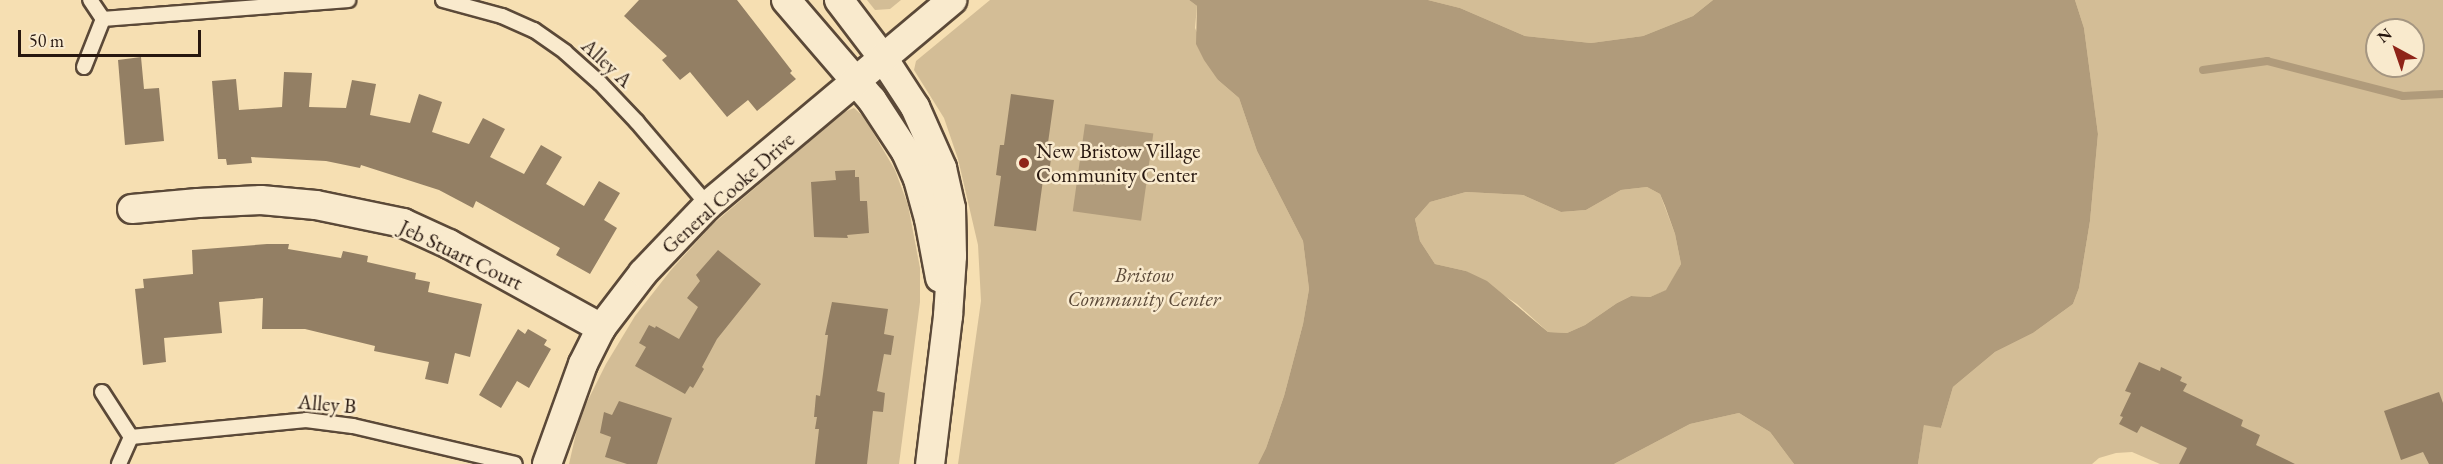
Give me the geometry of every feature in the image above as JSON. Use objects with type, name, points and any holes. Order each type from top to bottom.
[{"type":"street","points":[[786,0],[856,81],[891,127],[918,179],[948,316]]},
{"type":"street","points":[[839,0],[883,58],[915,107],[942,168],[951,208],[952,256],[948,316],[930,464]]},
{"type":"street","name":"General Cooke Drive","points":[[547,464],[569,396],[601,328],[643,273],[708,205],[952,0]]},
{"type":"street","name":"Jeb Stuart Court","points":[[132,209],[198,202],[261,201],[316,205],[393,221],[449,244],[601,328]]},
{"type":"lane","points":[[90,0],[103,19]]},
{"type":"lane","points":[[103,19],[348,0]]},
{"type":"lane","name":"Alley A","points":[[443,0],[502,16],[534,30],[565,52],[600,83],[637,122],[708,205]]},
{"type":"lane","points":[[84,67],[103,19]]},
{"type":"lane","points":[[102,392],[131,437],[119,464]]},
{"type":"lane","name":"Alley B","points":[[131,437],[306,420],[353,426],[515,464]]},
{"type":"green space","points":[[867,0],[901,0],[890,9],[875,10]]},
{"type":"green space","name":"Bristow Community Center","points":[[990,0],[1189,0],[1197,6],[1195,28],[1218,80],[1239,98],[1257,151],[1303,241],[1309,289],[1303,324],[1284,396],[1258,464],[958,464],[981,301],[978,245],[958,159],[944,118],[914,70],[916,61]]},
{"type":"green space","points":[[1428,0],[1713,0],[1693,16],[1643,36],[1591,43],[1525,36],[1460,8]]},
{"type":"green space","points":[[2075,0],[2443,0],[2443,464],[2160,464],[2132,452],[2116,453],[2099,458],[2092,464],[1918,464],[1924,424],[1941,428],[1953,387],[1995,352],[2033,333],[2073,304],[2079,288],[2090,221],[2098,134],[2084,28]]},
{"type":"green space","points":[[854,108],[864,117],[895,170],[908,205],[920,268],[920,302],[899,464],[569,464],[580,416],[606,364],[635,316],[671,270],[712,225],[842,113]]},
{"type":"green space","points":[[1647,187],[1660,194],[1675,234],[1681,264],[1667,290],[1650,297],[1631,296],[1585,325],[1567,333],[1548,332],[1517,304],[1466,271],[1435,264],[1420,241],[1415,219],[1430,202],[1466,192],[1523,195],[1561,212],[1586,210],[1621,190]]},
{"type":"green space","points":[[1739,413],[1770,432],[1794,464],[1614,464],[1690,424]]},
{"type":"shaded area","points":[[1189,0],[1428,0],[1460,8],[1525,36],[1591,43],[1643,36],[1693,16],[1713,0],[2075,0],[2084,28],[2098,134],[2090,221],[2079,288],[2073,304],[2033,333],[1995,352],[1953,387],[1941,428],[1924,425],[1918,464],[1794,464],[1770,432],[1739,413],[1690,424],[1614,464],[1258,464],[1284,396],[1303,324],[1309,289],[1303,241],[1257,151],[1239,98],[1218,80],[1196,44],[1197,6]],"holes":[[[1647,187],[1660,194],[1675,234],[1681,264],[1666,290],[1650,297],[1631,296],[1585,325],[1567,333],[1548,332],[1487,281],[1466,271],[1435,264],[1420,241],[1415,219],[1430,202],[1466,192],[1523,195],[1561,212],[1586,210],[1621,190]]]},
{"type":"shaded area","points":[[1085,124],[1153,134],[1141,221],[1073,211]]},
{"type":"building","points":[[639,0],[737,0],[796,79],[757,111],[748,100],[727,117],[690,72],[680,80],[662,60],[667,56],[624,16]]},
{"type":"building","points":[[141,57],[144,89],[159,88],[164,141],[125,145],[118,60]]},
{"type":"building","points":[[284,72],[312,73],[309,107],[346,108],[352,80],[376,84],[370,115],[410,123],[419,94],[442,102],[432,132],[469,144],[483,118],[505,129],[490,157],[524,174],[541,145],[562,157],[546,184],[584,206],[599,181],[620,193],[604,220],[617,228],[590,274],[556,255],[560,248],[476,201],[473,208],[439,190],[361,165],[360,168],[326,161],[251,157],[252,163],[227,165],[226,159],[218,159],[212,81],[236,79],[239,110],[282,107]]},
{"type":"building","name":"New Bristow Village Community Center","points":[[1011,94],[1054,100],[1047,150],[1052,151],[1048,181],[1043,180],[1036,231],[994,226],[1001,176],[996,175],[1000,145],[1004,145]]},
{"type":"building","points":[[855,170],[855,177],[859,177],[860,201],[867,201],[869,233],[847,235],[848,238],[814,237],[811,182],[836,180],[835,171]]},
{"type":"building","points":[[289,244],[288,249],[341,258],[343,251],[368,256],[367,262],[416,273],[415,279],[430,282],[428,292],[482,304],[470,357],[455,353],[448,384],[425,379],[429,362],[374,351],[375,346],[305,329],[262,329],[263,298],[219,302],[222,333],[164,338],[166,362],[143,365],[135,289],[144,288],[143,279],[193,274],[192,250]]},
{"type":"building","points":[[718,250],[761,284],[717,339],[693,388],[690,386],[685,394],[635,366],[646,347],[639,343],[649,325],[655,328],[656,326],[679,339],[698,307],[687,298],[700,281],[696,275]]},
{"type":"building","points":[[832,302],[888,309],[884,334],[894,336],[891,355],[884,354],[877,391],[885,393],[883,412],[873,411],[867,464],[815,464],[819,429],[815,429],[816,395],[820,396],[828,335],[825,335]]},
{"type":"building","points":[[518,329],[525,334],[528,329],[547,340],[544,345],[551,349],[529,388],[517,381],[501,408],[479,395]]},
{"type":"building","points":[[2139,362],[2160,371],[2161,367],[2182,377],[2180,381],[2187,384],[2183,391],[2243,420],[2241,426],[2260,435],[2256,445],[2295,464],[2179,464],[2187,448],[2141,426],[2137,433],[2119,424],[2123,417],[2120,416],[2131,393],[2125,391]]},
{"type":"building","points":[[2439,392],[2443,403],[2443,464],[2429,464],[2423,452],[2401,460],[2384,411]]},
{"type":"building","points":[[619,401],[672,418],[657,464],[627,464],[605,457],[611,437],[600,433],[604,412],[612,415]]},
{"type":"waterway","points":[[2203,70],[2267,61],[2403,96],[2443,94]]},
{"type":"place","name":"New Bristow Village Community Center","points":[[1024,163]]}]
